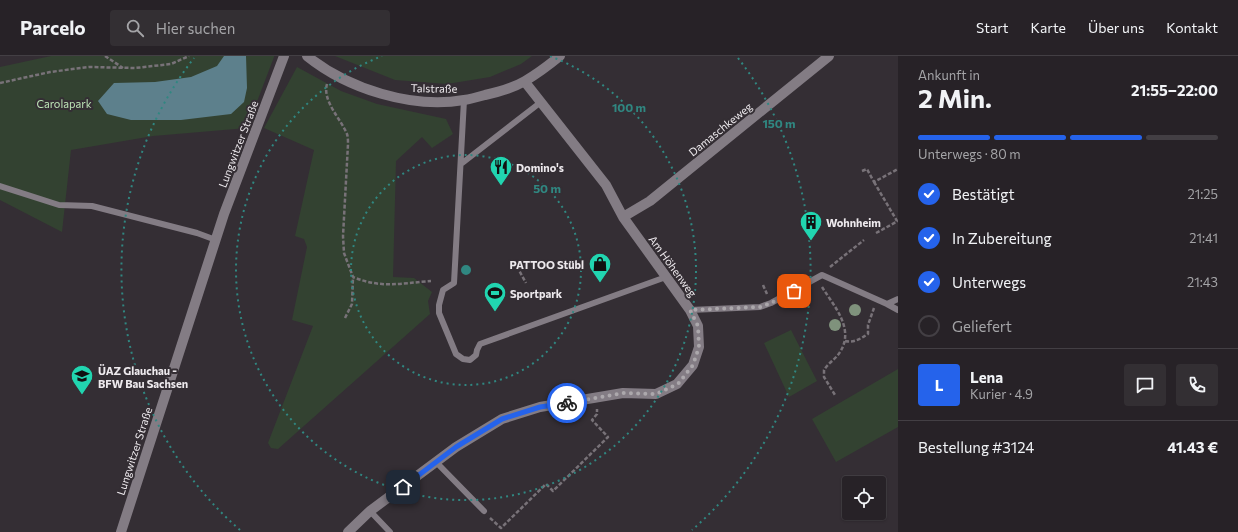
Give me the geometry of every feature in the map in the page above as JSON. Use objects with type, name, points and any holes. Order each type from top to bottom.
[{"type":"street","name":"Lungwitzer Straße","points":[[120,532],[224,214],[284,56]]},
{"type":"street","name":"Talstraße","points":[[307,56],[330,72],[370,90],[401,98],[437,102],[464,100],[501,92],[525,82],[560,56]]},
{"type":"street","name":"Damaschkeweg","points":[[623,217],[650,202],[829,56]]},
{"type":"street","name":"Am Höhenweg","points":[[348,532],[370,512],[456,447],[502,419],[540,407],[623,393],[656,394],[678,384],[693,365],[699,347],[698,326],[690,310],[623,217],[606,185],[525,82]]},
{"type":"lane","points":[[464,100],[454,283],[443,290],[439,304],[439,314],[456,354],[462,359],[470,360],[476,355],[480,344],[666,277]]},
{"type":"lane","points":[[461,164],[541,102]]},
{"type":"lane","points":[[0,186],[59,205],[92,206],[197,233],[216,240]]},
{"type":"lane","points":[[690,310],[760,307],[771,303],[822,275],[898,310]]},
{"type":"lane","points":[[887,304],[898,299]]},
{"type":"lane","points":[[436,462],[484,511]]},
{"type":"lane","points":[[370,512],[390,532]]},
{"type":"path","points":[[105,56],[123,68]]},
{"type":"path","points":[[0,83],[58,71],[89,68],[135,68],[171,64],[189,56]]},
{"type":"path","points":[[330,72],[325,90],[334,112],[347,134],[348,144],[342,236],[344,253],[353,277],[352,304],[345,318]]},
{"type":"path","points":[[862,171],[866,169],[897,221],[876,233]]},
{"type":"path","points":[[874,182],[898,169]]},
{"type":"path","points":[[827,277],[830,266],[864,240]]},
{"type":"path","points":[[514,261],[526,283]]},
{"type":"path","points":[[353,277],[379,285],[431,280]]},
{"type":"path","points":[[816,278],[844,320],[845,344],[824,370],[824,377],[835,395]]},
{"type":"path","points":[[763,285],[767,294]]},
{"type":"path","points":[[845,341],[855,342],[868,334],[870,314],[877,300]]},
{"type":"path","points":[[484,511],[501,528],[546,484],[553,491],[608,437],[592,420],[597,414],[596,398]]},
{"type":"green space","name":"Carolapark","points":[[51,56],[274,57],[247,128],[153,136],[71,150],[62,232],[0,200],[0,67]]},
{"type":"green space","points":[[335,56],[532,56],[521,64],[490,77],[447,84],[395,80]]},
{"type":"green space","points":[[297,67],[341,91],[377,104],[446,119],[453,134],[432,148],[422,137],[396,161],[393,277],[414,278],[432,292],[428,301],[430,314],[278,449],[271,448],[268,443],[313,326],[292,320],[307,247],[304,239],[295,236],[314,150],[264,128]]},
{"type":"green space","points":[[791,330],[817,381],[789,397],[764,343]]},
{"type":"green space","points":[[898,369],[898,427],[836,462],[812,419]]},
{"type":"water","points":[[224,56],[246,56],[247,88],[244,102],[231,114],[181,120],[131,120],[107,114],[98,101],[114,83],[155,82],[191,77],[217,66]]},
{"type":"way so far","points":[[567,403],[623,393],[656,394],[678,384],[693,365],[699,347],[698,326],[690,310],[760,307],[794,291]]},
{"type":"place","name":"Domino's","points":[[501,186]]},
{"type":"place","name":"Wohnheim","points":[[811,242]]},
{"type":"place","name":"PATTOO Stübl","points":[[600,284]]},
{"type":"place","name":"Sportpark","points":[[495,312]]},
{"type":"place","name":"ÜAZ Glauchau - BFW Bau Sachsen","points":[[82,396]]},
{"type":"route","points":[[403,487],[456,447],[502,419],[540,407],[567,403]]}]
